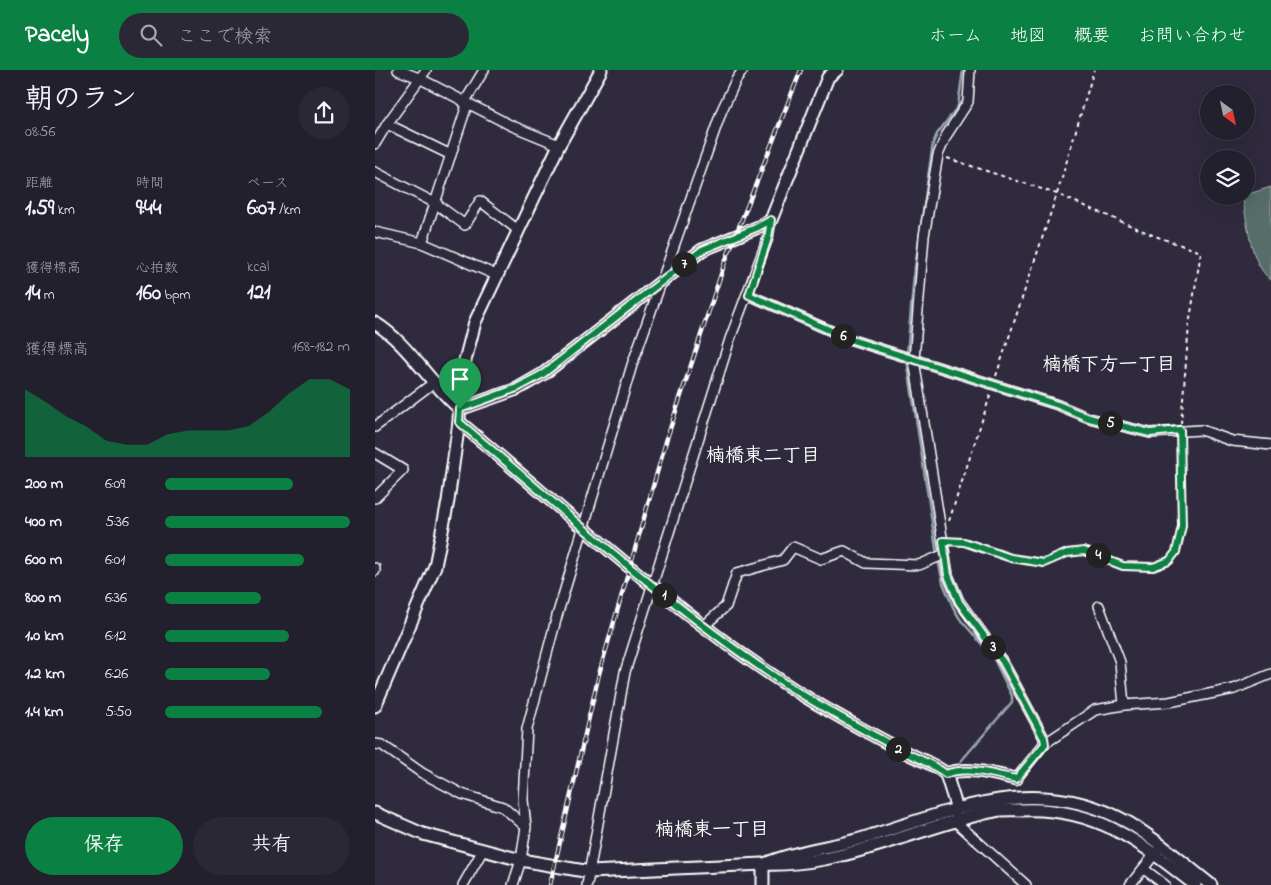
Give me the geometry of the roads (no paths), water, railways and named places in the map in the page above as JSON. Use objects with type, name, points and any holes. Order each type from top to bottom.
[{"type":"street","points":[[398,70],[419,78],[465,104],[559,145]]},
{"type":"street","points":[[375,144],[419,78],[427,70]]},
{"type":"street","points":[[422,243],[451,155],[465,104],[484,70]]},
{"type":"street","points":[[375,706],[435,566],[448,501],[459,422],[460,380],[475,322],[496,274],[559,145],[601,70]]},
{"type":"street","points":[[513,885],[521,860],[526,827],[523,800],[527,729],[584,526],[632,365],[660,283],[722,110],[736,80],[743,70]]},
{"type":"street","points":[[587,885],[625,672],[651,584],[730,339],[749,295],[768,238],[771,220],[828,78],[837,70]]},
{"type":"street","points":[[970,70],[967,102],[946,136],[938,155],[924,236],[915,360],[948,575],[959,602],[1003,662],[1044,738],[1045,744]]},
{"type":"street","points":[[387,124],[451,155]]},
{"type":"street","points":[[375,172],[435,203],[465,225],[480,201],[518,230]]},
{"type":"street","points":[[460,409],[517,388],[543,374],[702,250],[771,220]]},
{"type":"street","points":[[375,232],[422,243],[496,274]]},
{"type":"street","points":[[749,295],[852,340],[1058,405],[1089,418],[1150,433],[1201,430],[1232,441],[1271,445]]},
{"type":"street","points":[[375,323],[387,330],[433,384],[460,409]]},
{"type":"street","points":[[375,427],[433,384]]},
{"type":"street","points":[[459,422],[703,626],[788,686],[902,751],[937,767],[946,774],[957,809],[956,822]]},
{"type":"street","points":[[375,453],[403,470],[375,498]]},
{"type":"street","points":[[703,626],[726,606],[737,573],[783,560],[793,547],[821,559],[844,551],[865,563],[919,565],[945,554]]},
{"type":"street","points":[[1099,606],[1120,662],[1124,704]]},
{"type":"street","points":[[946,774],[956,770],[986,772],[1016,779],[1045,744],[1095,710],[1124,704],[1178,700],[1234,689],[1271,674]]},
{"type":"street","points":[[375,744],[382,745],[423,772],[462,794],[503,808],[526,827]]},
{"type":"street","points":[[763,864],[792,853],[856,841],[957,809],[1003,798],[1050,797],[1096,808],[1129,823],[1195,885]]},
{"type":"street","points":[[375,813],[423,834],[521,860],[590,872],[763,864],[788,866],[847,855],[997,811],[1033,809],[1068,812],[1101,822],[1158,851],[1211,885]]},
{"type":"street","points":[[956,822],[1026,885]]},
{"type":"street","points":[[463,885],[483,850]]},
{"type":"street","points":[[1130,885],[1158,851]]},
{"type":"street","points":[[763,864],[763,885]]},
{"type":"street","points":[[1144,869],[1165,885]]},
{"type":"waterway","points":[[907,355],[914,274],[933,143],[937,134],[958,106],[963,70]]},
{"type":"waterway","points":[[907,360],[937,555]]},
{"type":"waterway","points":[[938,560],[943,583],[953,607],[960,619],[993,657],[1012,696],[1012,702],[961,761]]},
{"type":"railway","points":[[550,885],[599,674],[667,438],[725,262],[801,70]]},
{"type":"district","name":"楠橋下方一丁目","points":[[1109,365]]},
{"type":"district","name":"楠橋東二丁目","points":[[763,456]]},
{"type":"district","name":"楠橋東一丁目","points":[[712,830]]}]
